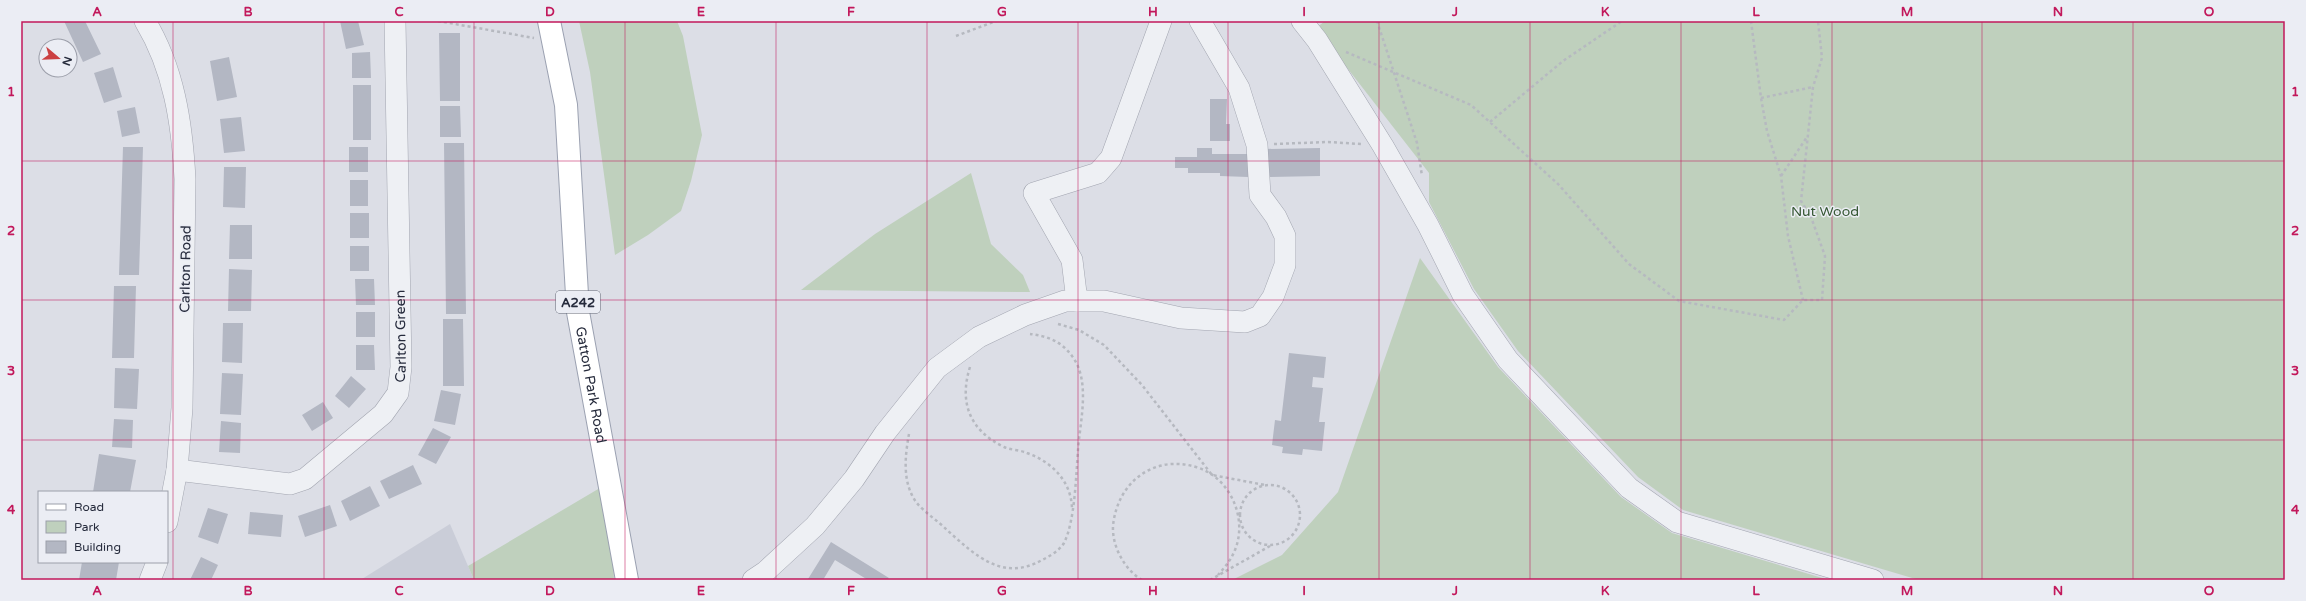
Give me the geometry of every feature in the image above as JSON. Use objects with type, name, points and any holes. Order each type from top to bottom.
[{"type":"main road","name":"Gatton Park Road","points":[[549,21],[566,105],[578,312],[628,580]]},
{"type":"street","name":"Carlton Road","points":[[145,21],[163,56],[172,85],[183,147],[185,268],[182,408],[177,470],[168,517]]},
{"type":"street","name":"Carlton Green","points":[[177,470],[290,484],[305,479],[383,414],[398,393],[401,367],[395,21]]},
{"type":"street","points":[[1077,301],[1072,260],[1034,193],[1098,173],[1111,158],[1160,21]]},
{"type":"street","points":[[753,580],[765,572],[815,526],[854,479],[885,433],[937,368],[979,337],[1024,315],[1065,301],[1104,301],[1181,318],[1245,322],[1260,316],[1273,297],[1285,265],[1285,236],[1276,217],[1260,195],[1257,145],[1239,88],[1200,21]]},
{"type":"street","points":[[1302,21],[1317,40],[1383,146],[1428,225],[1463,295],[1508,360],[1629,488],[1677,522],[1873,580]]},
{"type":"street","points":[[150,580],[157,563]]},
{"type":"path","points":[[438,21],[553,42]]},
{"type":"path","points":[[956,36],[996,21]]},
{"type":"path","points":[[1377,21],[1417,143],[1422,180]]},
{"type":"path","points":[[1490,122],[1563,61],[1622,21]]},
{"type":"path","points":[[1751,21],[1761,98],[1767,130],[1781,176],[1788,236],[1803,300]]},
{"type":"path","points":[[1317,40],[1471,105],[1558,184],[1629,264],[1679,301],[1784,320],[1803,300],[1822,300],[1825,256],[1811,217],[1801,201],[1813,87],[1822,58],[1818,21]]},
{"type":"path","points":[[1761,98],[1813,87]]},
{"type":"path","points":[[1781,176],[1807,137]]},
{"type":"path","points":[[1257,145],[1328,142],[1383,146]]},
{"type":"path","points":[[1051,323],[1065,324],[1079,330],[1104,345],[1142,385],[1212,475],[1226,487],[1235,502],[1247,535],[1258,543],[1271,546]]},
{"type":"path","points":[[910,430],[905,464],[907,482],[916,502],[972,553],[992,564],[1007,569],[1032,566],[1052,554],[1063,545],[1067,534],[1072,508],[1083,394],[1080,373],[1072,356],[1050,337],[1025,333]]},
{"type":"path","points":[[974,361],[966,383],[965,400],[979,430],[1005,448],[1026,452],[1042,459],[1056,470],[1071,494],[1072,508]]},
{"type":"path","points":[[1142,580],[1124,564],[1116,548],[1113,531],[1114,513],[1121,497],[1136,479],[1145,472],[1162,465],[1180,464],[1197,467],[1212,475],[1284,488],[1298,502],[1300,522],[1296,531],[1280,544],[1271,546],[1210,580]]},
{"type":"path","points":[[1218,575],[1228,564],[1235,550],[1239,535],[1240,510],[1245,497],[1256,488],[1265,485]]},
{"type":"shaded area","points":[[450,524],[474,580],[361,580],[362,579]]},
{"type":"green space","points":[[579,21],[677,21],[683,36],[702,135],[691,181],[681,211],[648,235],[615,255],[590,72]]},
{"type":"green space","name":"Nut Wood","points":[[1325,21],[2285,21],[2285,580],[1919,580],[1683,510],[1638,477],[1518,351],[1474,289],[1429,202],[1429,173],[1316,28]]},
{"type":"green space","points":[[971,173],[991,244],[1023,275],[1030,292],[801,290],[875,234]]},
{"type":"green space","points":[[1420,258],[1498,367],[1621,497],[1672,533],[1829,580],[1232,580],[1282,555],[1338,492]]},
{"type":"green space","points":[[610,482],[614,580],[474,580],[468,566]]},
{"type":"building","points":[[64,21],[85,21],[101,54],[83,62],[78,51],[78,38],[72,38]]},
{"type":"building","points":[[340,21],[358,21],[364,45],[346,49]]},
{"type":"building","points":[[439,33],[460,33],[460,101],[440,101]]},
{"type":"building","points":[[370,52],[371,78],[352,78],[352,53]]},
{"type":"building","points":[[229,57],[237,97],[217,101],[210,61]]},
{"type":"building","points":[[113,67],[122,97],[104,103],[94,73]]},
{"type":"building","points":[[353,85],[371,85],[371,140],[353,140]]},
{"type":"building","points":[[1210,99],[1227,99],[1226,124],[1230,124],[1230,141],[1210,141]]},
{"type":"building","points":[[440,106],[460,106],[461,137],[440,137]]},
{"type":"building","points":[[135,107],[140,133],[122,137],[117,111]]},
{"type":"building","points":[[241,117],[245,151],[224,153],[220,119]]},
{"type":"building","points":[[444,143],[464,143],[466,314],[446,314]]},
{"type":"building","points":[[123,147],[143,147],[139,275],[119,275]]},
{"type":"building","points":[[349,147],[368,147],[368,172],[349,172]]},
{"type":"building","points":[[1197,148],[1212,148],[1212,154],[1248,154],[1248,177],[1220,176],[1220,173],[1188,173],[1188,168],[1175,168],[1175,157],[1197,157]]},
{"type":"building","points":[[1320,148],[1320,176],[1266,177],[1265,149]]},
{"type":"building","points":[[224,167],[246,167],[245,208],[223,207]]},
{"type":"building","points":[[350,180],[368,180],[368,206],[350,206]]},
{"type":"building","points":[[350,213],[369,213],[369,238],[350,238]]},
{"type":"building","points":[[230,225],[252,225],[252,259],[229,259]]},
{"type":"building","points":[[350,246],[369,246],[369,271],[350,271]]},
{"type":"building","points":[[229,269],[252,270],[251,311],[228,311]]},
{"type":"building","points":[[355,279],[374,279],[375,305],[356,305]]},
{"type":"building","points":[[114,286],[136,286],[134,358],[112,358]]},
{"type":"building","points":[[356,312],[375,312],[375,337],[356,337]]},
{"type":"building","points":[[443,319],[463,319],[464,386],[443,386]]},
{"type":"building","points":[[223,323],[243,323],[242,363],[222,362]]},
{"type":"building","points":[[356,345],[374,345],[375,370],[356,370]]},
{"type":"building","points":[[1289,353],[1326,357],[1324,378],[1313,377],[1312,387],[1323,388],[1319,422],[1325,422],[1322,451],[1303,449],[1302,455],[1282,453],[1283,447],[1272,445],[1275,420],[1281,421]]},
{"type":"building","points":[[115,368],[139,369],[137,409],[114,408]]},
{"type":"building","points":[[222,373],[243,374],[241,415],[220,414]]},
{"type":"building","points":[[351,376],[366,389],[349,408],[335,396]]},
{"type":"building","points":[[441,390],[461,394],[455,425],[434,421]]},
{"type":"building","points":[[323,402],[333,418],[312,431],[302,415]]},
{"type":"building","points":[[114,419],[133,420],[132,448],[112,447]]},
{"type":"building","points":[[221,421],[241,423],[240,453],[219,452]]},
{"type":"building","points":[[433,428],[451,437],[436,464],[418,455]]},
{"type":"building","points":[[99,454],[136,460],[130,491],[93,491]]},
{"type":"building","points":[[413,465],[422,484],[389,499],[380,481]]},
{"type":"building","points":[[370,486],[380,506],[350,521],[341,501]]},
{"type":"building","points":[[330,505],[337,526],[305,537],[298,516]]},
{"type":"building","points":[[208,508],[228,514],[218,544],[198,537]]},
{"type":"building","points":[[250,512],[283,515],[281,537],[248,534]]},
{"type":"building","points":[[831,542],[889,578],[887,580],[868,580],[835,560],[823,580],[808,579]]},
{"type":"building","points":[[201,557],[218,565],[211,580],[190,580]]},
{"type":"building","points":[[82,563],[119,563],[116,580],[79,580]]}]
